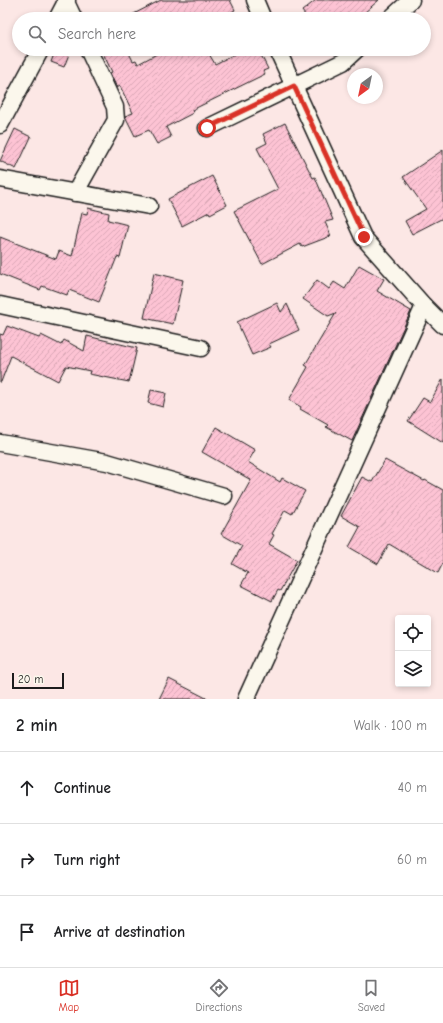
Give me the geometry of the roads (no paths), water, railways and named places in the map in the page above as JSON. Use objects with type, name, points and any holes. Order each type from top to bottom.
[{"type":"street","points":[[255,0],[260,12]]},
{"type":"street","points":[[398,12],[411,0]]},
{"type":"street","points":[[60,12],[66,1]]},
{"type":"street","points":[[66,1],[71,12]]},
{"type":"street","points":[[0,125],[37,56]]},
{"type":"street","points":[[75,193],[116,120],[115,107],[91,56]]},
{"type":"street","points":[[280,56],[364,237],[424,306],[443,325]]},
{"type":"street","points":[[207,128],[343,62],[349,56]]},
{"type":"street","points":[[0,179],[149,206]]},
{"type":"street","points":[[0,305],[201,348]]},
{"type":"street","points":[[246,699],[424,306]]},
{"type":"street","points":[[0,443],[107,462],[224,496]]}]
